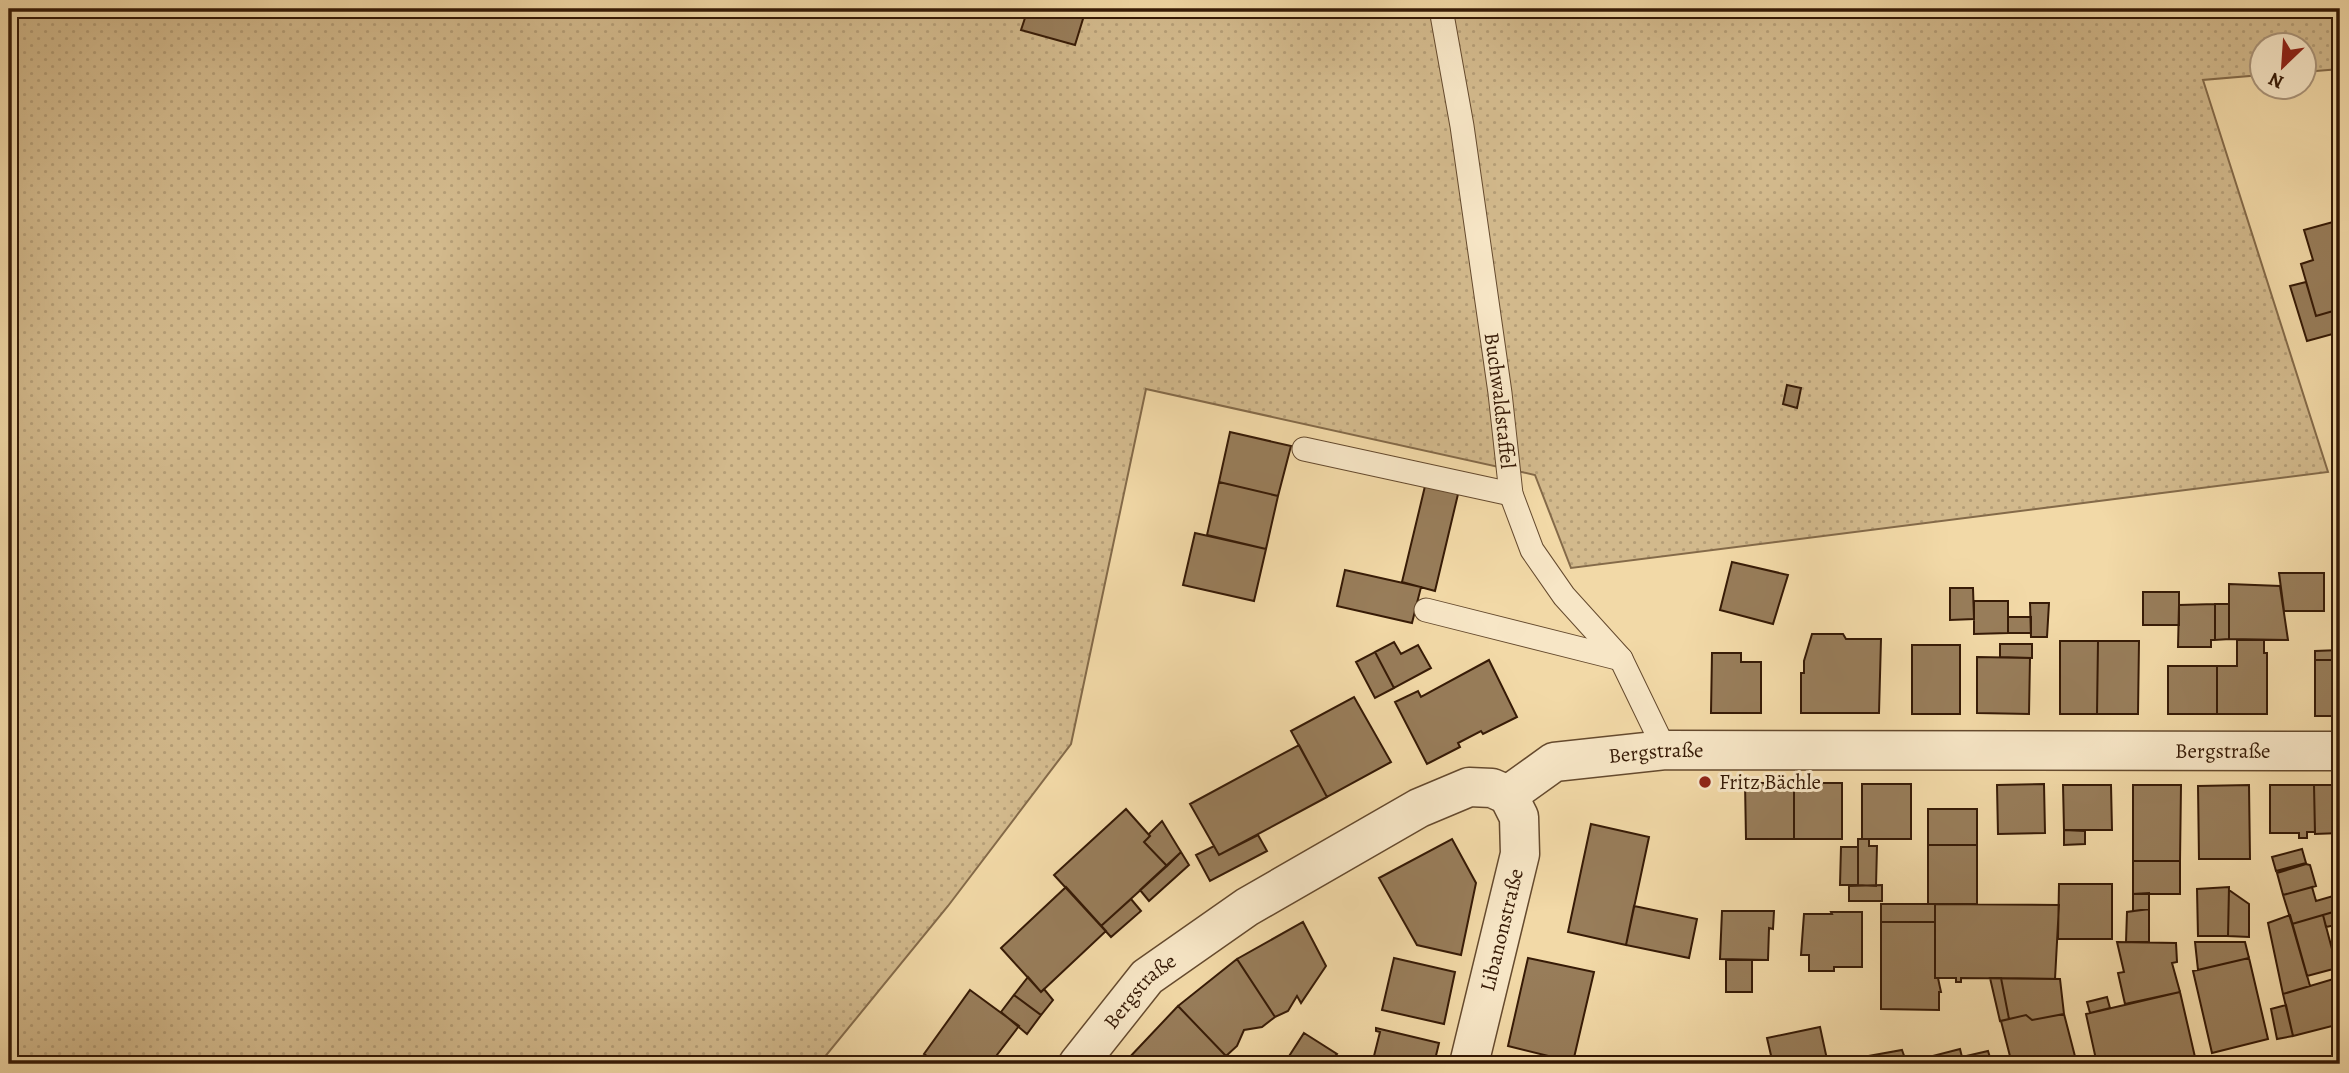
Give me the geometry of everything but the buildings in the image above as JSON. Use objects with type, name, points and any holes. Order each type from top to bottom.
[{"type":"street","name":"Bergstraße","points":[[1078,1064],[1147,977],[1247,907],[1431,803],[1469,787],[1492,788],[1508,795],[1554,762],[1665,750],[2340,751]]},
{"type":"street","name":"Libanonstraße","points":[[1469,1064],[1520,855],[1519,817],[1508,795]]},
{"type":"lane","name":"Buchwaldstaffel","points":[[1441,9],[1464,139],[1500,393],[1511,494],[1532,550],[1564,596],[1621,659],[1665,750]]},
{"type":"lane","points":[[1304,449],[1511,494]]},
{"type":"lane","points":[[1426,610],[1621,659]]},
{"type":"shaded area","points":[[9,9],[2340,9],[2340,69],[2318,71],[2318,32],[2248,32],[2248,76],[2203,80],[2328,472],[1571,568],[1535,475],[1146,389],[1071,744],[948,906],[819,1064],[9,1064]]},
{"type":"place","name":"Fritz Bächle","points":[[1705,782]]}]
